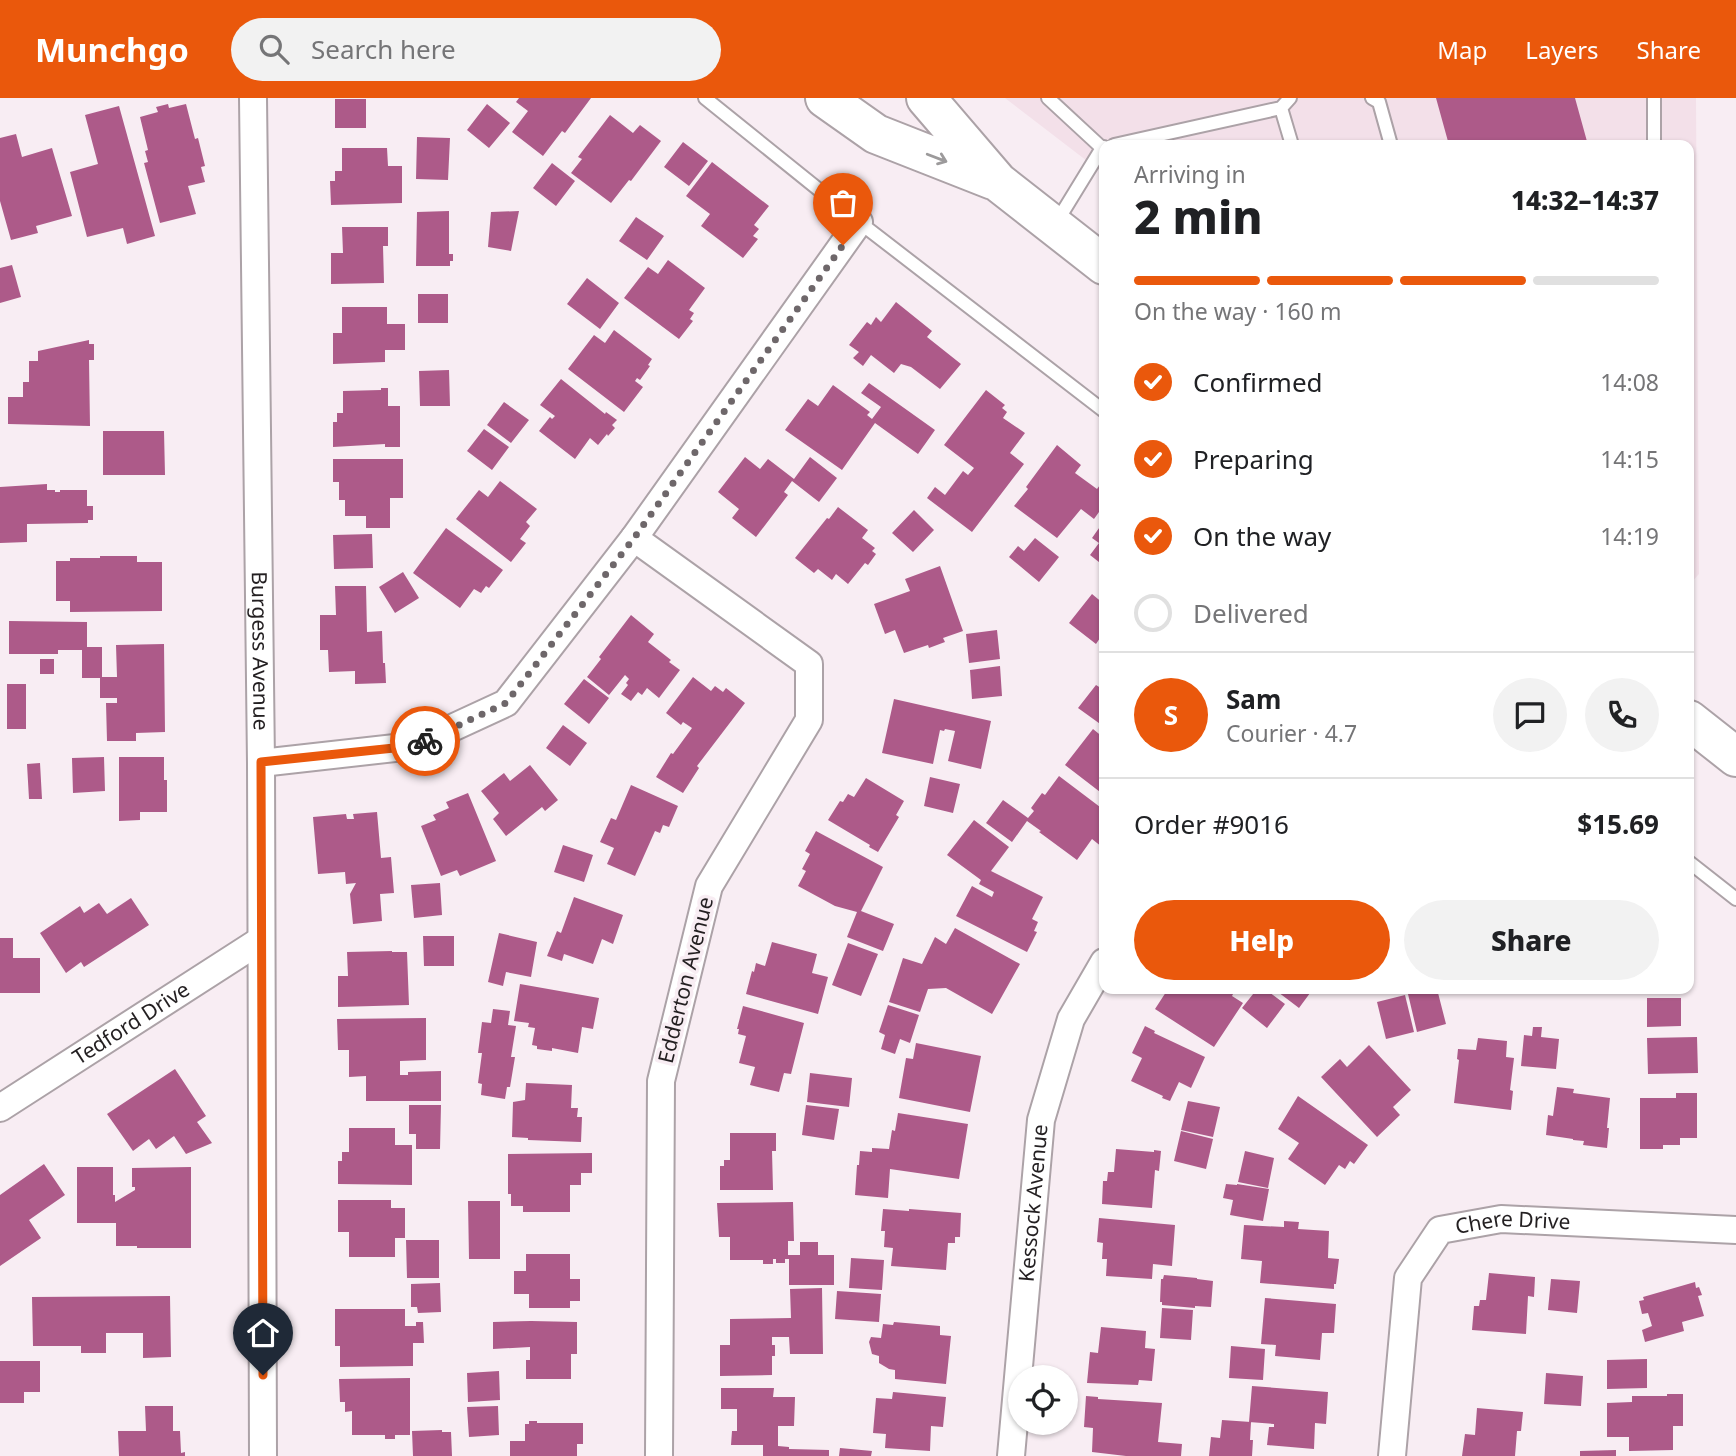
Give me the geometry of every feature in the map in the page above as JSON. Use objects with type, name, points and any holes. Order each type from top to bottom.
[{"type":"main road","points":[[825,98],[876,134],[998,182]]},
{"type":"main road","points":[[926,98],[998,182],[1099,261]]},
{"type":"main road","points":[[1694,724],[1736,757]]},
{"type":"street","name":"Burgess Avenue","points":[[253,98],[261,762],[263,1456]]},
{"type":"street","points":[[261,762],[413,746],[506,703],[634,538],[859,222]]},
{"type":"street","name":"Edderton Avenue","points":[[634,538],[809,664],[809,720],[709,886],[661,1081],[659,1456]]},
{"type":"street","name":"Tedford Drive","points":[[0,1108],[261,940]]},
{"type":"street","name":"Kessock Avenue","points":[[1011,1456],[1041,1120],[1071,1019],[1099,971]]},
{"type":"street","name":"Chere Drive","points":[[1392,1456],[1408,1278],[1440,1230],[1502,1219],[1736,1230]]},
{"type":"lane","points":[[705,98],[859,222],[1099,407]]},
{"type":"lane","points":[[1048,98],[1099,140]]},
{"type":"lane","points":[[1138,140],[1281,108],[1290,98]]},
{"type":"lane","points":[[1372,98],[1379,102],[1390,140]]},
{"type":"lane","points":[[1654,98],[1654,140]]},
{"type":"lane","points":[[1281,108],[1291,140]]},
{"type":"lane","points":[[1054,226],[1099,159]]},
{"type":"lane","points":[[1694,866],[1736,899]]},
{"type":"shaded area","points":[[1005,98],[1696,98],[1699,574],[1694,580],[1694,140],[1099,140],[1099,170]]},
{"type":"building","points":[[519,98],[591,98],[565,133],[562,131],[543,156],[512,132],[528,111],[516,102]]},
{"type":"building","points":[[1436,98],[1575,98],[1587,140],[1448,140]]},
{"type":"building","points":[[335,99],[366,99],[366,128],[335,128]]},
{"type":"building","points":[[168,104],[169,108],[186,104],[205,166],[201,167],[205,182],[188,186],[196,214],[160,223],[144,163],[148,162],[145,151],[148,150],[140,117],[158,112],[156,107]]},
{"type":"building","points":[[487,104],[510,123],[489,148],[467,130]]},
{"type":"building","points":[[119,106],[155,236],[127,244],[123,228],[87,237],[70,172],[98,164],[85,115]]},
{"type":"building","points":[[610,115],[633,133],[640,125],[661,141],[611,203],[571,173],[582,159],[578,157]]},
{"type":"building","points":[[16,134],[22,157],[52,148],[72,216],[36,226],[38,233],[11,240],[0,201],[0,138]]},
{"type":"building","points":[[417,137],[450,138],[448,180],[416,179]]},
{"type":"building","points":[[683,142],[708,161],[689,186],[664,167]]},
{"type":"building","points":[[342,148],[387,148],[388,166],[402,166],[402,203],[331,205],[330,181],[335,181],[335,171],[342,171]]},
{"type":"building","points":[[712,162],[769,206],[754,225],[759,229],[753,236],[758,239],[743,258],[701,226],[710,214],[686,196]]},
{"type":"building","points":[[552,163],[575,181],[556,206],[533,188]]},
{"type":"building","points":[[449,211],[449,254],[453,254],[450,266],[416,266],[417,212]]},
{"type":"building","points":[[519,211],[511,251],[488,247],[491,212]]},
{"type":"building","points":[[636,217],[664,236],[647,260],[619,241]]},
{"type":"building","points":[[342,227],[388,227],[388,246],[383,246],[384,283],[331,284],[331,253],[343,253]]},
{"type":"building","points":[[668,260],[705,288],[689,310],[694,313],[690,319],[693,321],[679,339],[624,298],[648,267],[658,274]]},
{"type":"building","points":[[12,265],[21,297],[0,303],[0,268]]},
{"type":"building","points":[[587,278],[619,303],[600,329],[567,304]]},
{"type":"building","points":[[418,294],[448,294],[448,323],[418,323]]},
{"type":"building","points":[[896,302],[932,331],[927,337],[961,364],[940,389],[911,367],[901,364],[894,373],[871,355],[863,366],[853,358],[859,352],[849,345],[867,322],[871,325],[876,317],[881,322]]},
{"type":"building","points":[[342,307],[387,307],[387,324],[405,324],[405,350],[385,350],[385,362],[333,364],[333,333],[342,333]]},
{"type":"building","points":[[614,330],[652,359],[640,380],[637,378],[635,381],[643,387],[624,412],[568,369],[594,335],[605,343]]},
{"type":"building","points":[[89,340],[89,344],[94,344],[94,360],[89,360],[90,426],[8,424],[8,397],[23,397],[23,382],[29,382],[29,361],[38,361],[38,351]]},
{"type":"building","points":[[449,370],[450,406],[420,406],[419,371]]},
{"type":"building","points":[[561,379],[605,414],[606,412],[617,420],[612,425],[615,428],[608,436],[607,434],[598,445],[590,438],[575,459],[539,431],[550,417],[552,419],[555,416],[540,405]]},
{"type":"building","points":[[869,383],[935,430],[918,454],[875,423],[842,470],[785,430],[808,399],[818,406],[833,385],[870,412],[867,415],[872,419],[881,407],[861,393]]},
{"type":"building","points":[[388,388],[388,406],[400,406],[400,447],[385,447],[385,444],[333,447],[333,422],[337,422],[337,413],[343,413],[343,391]]},
{"type":"building","points":[[986,390],[1005,405],[1002,408],[1007,412],[1003,418],[1025,433],[1010,453],[1024,464],[972,532],[927,498],[935,487],[945,495],[963,471],[968,475],[974,468],[944,445]]},
{"type":"building","points":[[504,402],[529,420],[511,443],[487,425]]},
{"type":"building","points":[[484,429],[509,447],[492,470],[467,451]]},
{"type":"building","points":[[103,431],[164,431],[165,475],[103,475]]},
{"type":"building","points":[[1057,445],[1081,465],[1075,473],[1097,489],[1099,486],[1099,512],[1094,519],[1081,509],[1057,538],[1014,506],[1028,489],[1026,487]]},
{"type":"building","points":[[745,457],[760,469],[768,459],[794,479],[810,457],[837,478],[819,502],[792,481],[784,492],[788,495],[756,537],[732,518],[739,509],[718,492]]},
{"type":"building","points":[[333,459],[403,459],[403,498],[390,498],[390,528],[366,528],[366,516],[345,516],[345,500],[339,500],[339,482],[333,482]]},
{"type":"building","points":[[500,481],[537,509],[526,522],[530,526],[520,539],[526,543],[511,562],[456,519],[479,490],[488,497]]},
{"type":"building","points":[[47,484],[47,490],[55,492],[87,490],[87,506],[93,506],[93,520],[88,520],[88,523],[27,524],[27,542],[0,543],[0,487]]},
{"type":"building","points":[[838,507],[868,530],[862,538],[875,548],[872,551],[876,554],[848,584],[836,574],[832,580],[818,569],[814,573],[795,558]]},
{"type":"building","points":[[914,510],[934,530],[913,552],[892,533]]},
{"type":"building","points":[[446,528],[503,570],[489,588],[486,586],[481,593],[474,589],[460,608],[413,573]]},
{"type":"building","points":[[1099,528],[1099,543],[1092,538]]},
{"type":"building","points":[[372,534],[373,568],[334,569],[333,535]]},
{"type":"building","points":[[1035,538],[1059,557],[1039,582],[1009,557],[1018,546],[1024,551]]},
{"type":"building","points":[[1099,543],[1099,562],[1090,555]]},
{"type":"building","points":[[100,556],[137,556],[137,562],[162,562],[162,611],[70,612],[70,601],[56,601],[56,561]]},
{"type":"building","points":[[940,566],[963,631],[943,638],[945,642],[929,648],[928,645],[904,653],[895,630],[885,634],[874,604],[910,591],[905,579]]},
{"type":"building","points":[[403,572],[419,598],[395,613],[379,587]]},
{"type":"building","points":[[335,586],[366,586],[367,632],[382,631],[386,683],[355,684],[355,671],[329,672],[328,650],[320,650],[320,615],[336,615]]},
{"type":"building","points":[[1092,594],[1099,600],[1099,640],[1096,644],[1069,623]]},
{"type":"building","points":[[631,615],[654,634],[648,642],[680,670],[659,698],[647,688],[642,695],[638,692],[631,701],[621,694],[628,685],[626,683],[629,679],[625,675],[609,695],[587,677]]},
{"type":"building","points":[[9,621],[87,622],[87,647],[102,647],[102,677],[117,677],[116,645],[164,644],[165,732],[136,733],[136,741],[107,741],[106,703],[117,703],[117,698],[100,698],[100,678],[82,678],[82,650],[58,650],[58,654],[9,654]]},
{"type":"building","points":[[997,630],[1000,659],[969,663],[966,634]]},
{"type":"building","points":[[40,659],[54,659],[54,674],[40,674]]},
{"type":"building","points":[[1000,666],[1002,696],[972,699],[970,670]]},
{"type":"building","points":[[693,677],[711,691],[715,686],[723,692],[726,688],[745,703],[697,766],[699,768],[683,793],[656,777],[671,753],[673,754],[692,728],[683,722],[681,725],[666,713]]},
{"type":"building","points":[[584,679],[609,698],[589,724],[564,704]]},
{"type":"building","points":[[7,684],[26,684],[26,729],[7,729]]},
{"type":"building","points":[[1096,685],[1099,687],[1099,723],[1078,708]]},
{"type":"building","points":[[894,699],[991,721],[981,769],[948,761],[955,731],[945,729],[940,730],[933,764],[882,753]]},
{"type":"building","points":[[563,725],[587,743],[570,766],[546,748]]},
{"type":"building","points":[[1093,729],[1099,734],[1099,791],[1065,765]]},
{"type":"building","points":[[104,757],[105,791],[73,793],[72,758]]},
{"type":"building","points":[[119,757],[164,757],[167,812],[140,812],[140,820],[119,821]]},
{"type":"building","points":[[40,763],[42,799],[29,799],[27,764]]},
{"type":"building","points":[[530,765],[558,800],[545,811],[542,807],[506,836],[493,819],[499,813],[481,791],[504,773],[510,781]]},
{"type":"building","points":[[1059,776],[1099,806],[1099,845],[1092,839],[1077,860],[1027,821],[1012,842],[986,823],[1003,800],[1028,818],[1034,811],[1031,808],[1042,793],[1045,795]]},
{"type":"building","points":[[930,777],[960,784],[953,813],[924,806]]},
{"type":"building","points":[[866,778],[904,801],[896,815],[899,817],[878,852],[828,820],[840,801],[843,802],[848,794],[854,797]]},
{"type":"building","points":[[631,785],[678,806],[669,827],[663,825],[660,833],[655,831],[635,876],[607,864],[614,848],[600,842],[611,818],[616,820]]},
{"type":"building","points":[[468,793],[496,861],[460,876],[457,870],[441,876],[421,826],[436,820],[433,815],[449,808],[446,802]]},
{"type":"building","points":[[377,812],[381,858],[391,857],[394,893],[380,894],[382,921],[353,924],[350,894],[356,883],[346,884],[345,872],[318,874],[313,817],[346,814],[347,819],[354,819],[353,814]]},
{"type":"building","points":[[974,820],[1009,847],[991,871],[1043,897],[1032,919],[1038,922],[1034,931],[1037,932],[1027,952],[956,916],[972,886],[992,897],[994,892],[979,884],[981,880],[947,855]]},
{"type":"building","points":[[816,831],[883,867],[861,911],[894,924],[883,951],[847,937],[857,912],[835,906],[798,886],[806,871],[802,869],[810,854],[805,851]]},
{"type":"building","points":[[563,845],[593,855],[584,882],[554,872]]},
{"type":"building","points":[[440,883],[442,915],[414,918],[411,885]]},
{"type":"building","points":[[574,897],[623,915],[613,944],[602,939],[593,964],[564,954],[562,961],[547,956],[557,931],[561,933]]},
{"type":"building","points":[[131,898],[149,925],[84,967],[81,962],[66,973],[40,933],[80,906],[84,913],[99,903],[107,914]]},
{"type":"building","points":[[955,928],[1020,964],[992,1014],[946,988],[928,989],[920,1012],[889,1002],[903,958],[922,964],[935,937],[946,944]]},
{"type":"building","points":[[499,933],[537,942],[531,977],[506,972],[503,986],[488,982]]},
{"type":"building","points":[[423,936],[454,936],[454,966],[424,966]]},
{"type":"building","points":[[0,938],[13,938],[13,958],[40,958],[40,993],[0,993]]},
{"type":"building","points":[[772,942],[817,954],[812,973],[828,977],[818,1014],[746,994],[756,963],[765,966]]},
{"type":"building","points":[[848,943],[878,954],[861,996],[832,985]]},
{"type":"building","points":[[347,952],[407,952],[409,1005],[338,1007],[338,976],[348,976]]},
{"type":"building","points":[[520,984],[599,998],[593,1029],[582,1027],[578,1053],[552,1048],[552,1051],[537,1049],[537,1046],[532,1045],[535,1028],[528,1027],[529,1023],[514,1021]]},
{"type":"building","points":[[1165,994],[1233,994],[1232,996],[1243,1003],[1214,1047],[1155,1009]]},
{"type":"building","points":[[1253,994],[1272,994],[1285,1004],[1267,1028],[1242,1008]]},
{"type":"building","points":[[1281,994],[1309,994],[1299,1008]]},
{"type":"building","points":[[1408,994],[1438,994],[1446,1024],[1417,1032]]},
{"type":"building","points":[[1405,995],[1414,1032],[1386,1039],[1377,1002]]},
{"type":"building","points":[[1647,998],[1681,998],[1681,1026],[1647,1027]]},
{"type":"building","points":[[888,1005],[919,1015],[910,1043],[900,1039],[895,1054],[881,1049],[885,1035],[879,1032]]},
{"type":"building","points":[[743,1006],[804,1023],[791,1074],[784,1073],[779,1092],[750,1085],[755,1067],[739,1063],[746,1036],[738,1034],[737,1029]]},
{"type":"building","points":[[493,1009],[510,1011],[508,1025],[516,1026],[511,1057],[515,1057],[505,1099],[481,1095],[482,1084],[478,1083],[482,1022],[491,1023]]},
{"type":"building","points":[[426,1018],[426,1060],[400,1061],[400,1075],[408,1075],[408,1072],[441,1071],[441,1101],[366,1101],[366,1076],[349,1077],[349,1050],[338,1050],[337,1019]]},
{"type":"building","points":[[1145,1026],[1205,1057],[1191,1088],[1179,1082],[1170,1101],[1131,1081],[1142,1058],[1132,1053]]},
{"type":"building","points":[[1533,1027],[1542,1027],[1541,1037],[1559,1039],[1556,1069],[1521,1066],[1524,1035],[1532,1036]]},
{"type":"building","points":[[1697,1037],[1698,1073],[1648,1074],[1647,1038]]},
{"type":"building","points":[[1478,1038],[1507,1041],[1506,1057],[1514,1058],[1510,1090],[1513,1091],[1511,1110],[1454,1103],[1458,1049],[1476,1050]]},
{"type":"building","points":[[916,1043],[981,1056],[970,1112],[899,1098],[906,1058],[913,1059]]},
{"type":"building","points":[[1369,1045],[1411,1090],[1393,1107],[1400,1115],[1377,1137],[1321,1077],[1340,1059],[1347,1067]]},
{"type":"building","points":[[175,1069],[206,1116],[197,1122],[212,1143],[186,1154],[174,1136],[156,1149],[149,1139],[133,1151],[107,1114]]},
{"type":"building","points":[[810,1073],[852,1078],[849,1107],[807,1102]]},
{"type":"building","points":[[526,1083],[572,1085],[571,1108],[578,1108],[577,1117],[582,1117],[581,1142],[512,1137],[513,1102],[525,1100]]},
{"type":"building","points":[[1557,1087],[1574,1089],[1573,1093],[1610,1098],[1607,1148],[1546,1135],[1548,1115],[1553,1116]]},
{"type":"building","points":[[1676,1093],[1697,1093],[1697,1138],[1680,1138],[1680,1145],[1663,1145],[1663,1149],[1640,1149],[1640,1098],[1676,1098]]},
{"type":"building","points":[[1298,1096],[1368,1145],[1354,1164],[1350,1161],[1345,1169],[1339,1165],[1325,1185],[1288,1159],[1299,1143],[1278,1129]]},
{"type":"building","points":[[1188,1101],[1220,1107],[1213,1137],[1181,1130]]},
{"type":"building","points":[[409,1105],[441,1105],[440,1149],[416,1149],[416,1134],[409,1134]]},
{"type":"building","points":[[806,1105],[839,1109],[834,1140],[802,1135]]},
{"type":"building","points":[[898,1113],[968,1124],[959,1179],[890,1169],[888,1198],[855,1195],[860,1151],[872,1152],[872,1148],[889,1149]]},
{"type":"building","points":[[349,1128],[395,1128],[395,1145],[412,1145],[412,1185],[338,1184],[338,1161],[342,1161],[342,1152],[349,1152]]},
{"type":"building","points":[[1181,1131],[1213,1139],[1206,1169],[1174,1161]]},
{"type":"building","points":[[730,1133],[776,1133],[776,1151],[772,1151],[773,1190],[720,1190],[720,1166],[724,1166],[724,1160],[730,1160]]},
{"type":"building","points":[[1116,1149],[1161,1151],[1159,1171],[1155,1170],[1152,1208],[1102,1204],[1103,1181],[1107,1181],[1108,1172],[1114,1172]]},
{"type":"building","points":[[1245,1151],[1274,1158],[1268,1188],[1238,1182]]},
{"type":"building","points":[[592,1153],[592,1173],[581,1173],[581,1185],[570,1185],[570,1212],[523,1212],[523,1206],[511,1206],[511,1194],[508,1194],[508,1154]]},
{"type":"building","points":[[44,1164],[65,1195],[29,1220],[41,1238],[0,1266],[0,1195]]},
{"type":"building","points":[[77,1167],[113,1167],[115,1202],[135,1190],[135,1187],[132,1187],[132,1168],[191,1167],[191,1248],[116,1246],[116,1223],[77,1223]]},
{"type":"building","points":[[1226,1184],[1269,1189],[1263,1221],[1230,1215],[1233,1200],[1223,1198]]},
{"type":"building","points":[[338,1200],[391,1200],[391,1208],[405,1208],[405,1238],[395,1238],[395,1257],[349,1257],[349,1232],[338,1232]]},
{"type":"building","points":[[468,1201],[500,1201],[500,1259],[469,1259]]},
{"type":"building","points":[[793,1202],[794,1241],[788,1241],[788,1255],[800,1255],[800,1242],[818,1242],[818,1255],[834,1255],[834,1285],[789,1285],[789,1259],[785,1259],[785,1263],[776,1263],[776,1259],[773,1259],[773,1264],[763,1264],[763,1260],[730,1260],[730,1237],[719,1237],[717,1203]]},
{"type":"building","points":[[883,1209],[961,1213],[960,1237],[955,1237],[955,1243],[948,1243],[946,1270],[891,1266],[893,1248],[884,1247],[885,1231],[881,1231]]},
{"type":"building","points":[[1099,1218],[1175,1225],[1172,1266],[1153,1264],[1152,1279],[1106,1276],[1107,1259],[1102,1259],[1103,1243],[1097,1242]]},
{"type":"building","points":[[1284,1221],[1299,1222],[1298,1229],[1329,1231],[1328,1258],[1339,1259],[1334,1289],[1260,1283],[1262,1261],[1241,1259],[1244,1225],[1284,1227]]},
{"type":"building","points":[[406,1240],[439,1240],[439,1278],[407,1278]]},
{"type":"building","points":[[526,1254],[570,1254],[570,1279],[580,1279],[580,1301],[570,1301],[570,1308],[529,1308],[529,1294],[514,1294],[514,1271],[526,1271]]},
{"type":"building","points":[[851,1258],[884,1260],[882,1290],[849,1288]]},
{"type":"building","points":[[1489,1273],[1535,1277],[1534,1297],[1528,1296],[1526,1334],[1472,1330],[1474,1306],[1479,1306],[1480,1300],[1486,1300]]},
{"type":"building","points":[[1164,1275],[1213,1281],[1211,1307],[1162,1305],[1161,1279]]},
{"type":"building","points":[[1551,1279],[1580,1281],[1577,1313],[1548,1310]]},
{"type":"building","points":[[1695,1282],[1702,1295],[1698,1296],[1704,1316],[1682,1322],[1684,1331],[1645,1342],[1642,1330],[1652,1326],[1648,1313],[1642,1314],[1639,1301],[1644,1300],[1643,1297]]},
{"type":"building","points":[[440,1283],[441,1312],[418,1313],[417,1307],[411,1307],[411,1284]]},
{"type":"building","points":[[822,1288],[823,1354],[790,1354],[789,1337],[772,1337],[775,1356],[772,1356],[772,1375],[720,1376],[720,1345],[730,1345],[730,1319],[791,1318],[790,1289]]},
{"type":"building","points":[[837,1291],[881,1294],[879,1322],[835,1319]]},
{"type":"building","points":[[170,1296],[171,1357],[143,1358],[143,1333],[106,1333],[106,1353],[81,1353],[81,1346],[33,1346],[32,1297]]},
{"type":"building","points":[[1265,1298],[1336,1304],[1334,1333],[1322,1333],[1320,1360],[1275,1356],[1276,1345],[1261,1344]]},
{"type":"building","points":[[1162,1308],[1193,1310],[1191,1340],[1160,1338]]},
{"type":"building","points":[[335,1309],[405,1309],[405,1326],[416,1326],[416,1322],[423,1322],[424,1343],[413,1343],[413,1366],[340,1367],[340,1346],[335,1346]]},
{"type":"building","points":[[493,1322],[577,1322],[577,1354],[571,1354],[571,1379],[526,1379],[526,1360],[530,1360],[530,1347],[493,1349]]},
{"type":"building","points":[[894,1322],[940,1326],[940,1335],[951,1336],[946,1384],[895,1379],[895,1370],[879,1363],[879,1356],[872,1354],[869,1342],[871,1337],[881,1338],[883,1324],[893,1325]]},
{"type":"building","points":[[1101,1327],[1146,1331],[1145,1348],[1155,1349],[1152,1381],[1139,1380],[1138,1385],[1087,1383],[1090,1352],[1098,1353]]},
{"type":"building","points":[[1231,1346],[1265,1349],[1263,1380],[1229,1378]]},
{"type":"building","points":[[1647,1359],[1647,1388],[1607,1389],[1607,1360]]},
{"type":"building","points":[[0,1361],[40,1361],[40,1392],[24,1392],[24,1403],[0,1403]]},
{"type":"building","points":[[499,1371],[500,1400],[468,1402],[467,1373]]},
{"type":"building","points":[[1546,1373],[1583,1376],[1581,1406],[1544,1404]]},
{"type":"building","points":[[410,1378],[410,1435],[395,1435],[395,1439],[385,1439],[385,1435],[352,1435],[352,1411],[345,1412],[345,1402],[340,1402],[339,1379]]},
{"type":"building","points":[[1252,1386],[1328,1392],[1326,1424],[1315,1423],[1314,1449],[1267,1445],[1269,1427],[1274,1427],[1274,1424],[1249,1422]]},
{"type":"building","points":[[721,1388],[774,1388],[773,1397],[795,1397],[794,1426],[778,1426],[778,1446],[789,1449],[829,1450],[829,1456],[763,1456],[763,1445],[731,1445],[732,1431],[737,1431],[737,1409],[721,1409]]},
{"type":"building","points":[[893,1392],[946,1397],[943,1427],[931,1426],[930,1451],[885,1448],[886,1434],[873,1433],[876,1398],[892,1399]]},
{"type":"building","points":[[1683,1394],[1683,1426],[1673,1426],[1673,1450],[1629,1451],[1629,1437],[1607,1437],[1607,1403],[1632,1402],[1632,1396]]},
{"type":"building","points":[[1086,1396],[1162,1403],[1158,1442],[1182,1444],[1181,1456],[1126,1456],[1092,1452],[1093,1428],[1084,1427]]},
{"type":"building","points":[[145,1406],[173,1406],[173,1431],[180,1431],[181,1453],[185,1452],[185,1456],[119,1456],[118,1431],[146,1431]]},
{"type":"building","points":[[498,1406],[499,1435],[469,1437],[467,1407]]},
{"type":"building","points":[[1477,1408],[1523,1412],[1521,1431],[1517,1431],[1515,1456],[1462,1456],[1465,1434],[1475,1435]]},
{"type":"building","points":[[1222,1420],[1251,1422],[1252,1456],[1209,1456],[1211,1437],[1220,1438]]},
{"type":"building","points":[[529,1421],[583,1423],[583,1444],[577,1444],[577,1456],[510,1456],[510,1441],[525,1441],[525,1424],[529,1424]]},
{"type":"building","points":[[412,1431],[451,1432],[452,1456],[413,1456]]},
{"type":"building","points":[[840,1448],[872,1451],[871,1456],[839,1456]]},
{"type":"building","points":[[1616,1450],[1616,1456],[1580,1456],[1580,1451]]},
{"type":"way so far","points":[[425,741],[506,703],[634,538],[843,245]]},
{"type":"route","points":[[263,1375],[261,762],[413,746],[425,741]]}]
